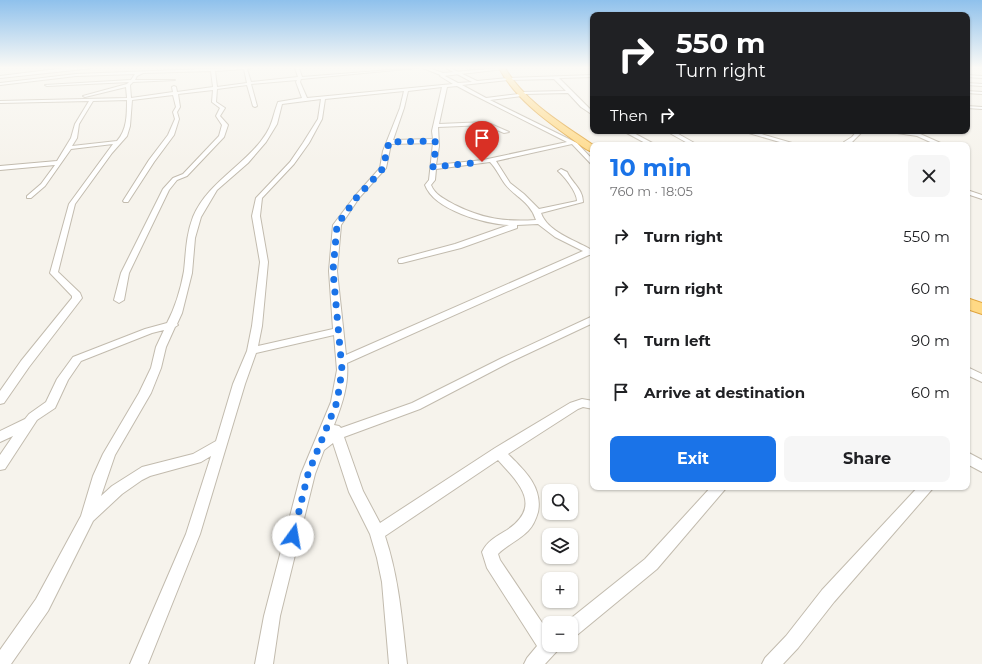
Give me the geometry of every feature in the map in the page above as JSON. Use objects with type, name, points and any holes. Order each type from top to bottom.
[{"type":"highway","points":[[527,99],[590,147]]},
{"type":"highway","points":[[970,304],[982,309]]},
{"type":"street","points":[[0,102],[130,99],[126,133],[110,150],[106,158],[72,204],[54,273],[78,296],[0,400]]},
{"type":"street","points":[[126,201],[151,161],[171,135],[177,119],[175,112],[178,106],[175,99]]},
{"type":"street","points":[[119,300],[120,290],[126,273],[166,189],[176,179],[186,175],[222,136],[225,125],[218,116],[222,108],[214,102],[214,99]]},
{"type":"street","points":[[253,99],[255,106]]},
{"type":"street","points":[[0,664],[42,605],[88,517],[106,460],[144,393],[156,368],[161,347],[178,313],[188,273],[193,227],[201,211],[214,189],[246,162],[264,142],[275,124],[280,103],[305,99]]},
{"type":"street","points":[[139,664],[193,534],[239,384],[252,351],[257,326],[264,262],[256,216],[257,206],[262,194],[292,163],[306,143],[320,119],[323,99]]},
{"type":"street","points":[[264,664],[272,616],[308,474],[337,402],[342,370],[333,271],[337,225],[357,197],[383,168],[389,142],[404,99]]},
{"type":"street","points":[[442,99],[435,141],[436,146],[432,180],[428,187],[444,202],[470,216],[499,223],[540,222]]},
{"type":"street","points":[[485,99],[573,144],[590,161]]},
{"type":"street","points":[[577,99],[590,111]]},
{"type":"street","points":[[29,196],[43,185],[59,163],[74,138],[77,124],[92,100]]},
{"type":"street","points":[[970,107],[982,108]]},
{"type":"street","points":[[437,126],[486,124],[506,132]]},
{"type":"street","points":[[632,134],[647,142]]},
{"type":"street","points":[[674,134],[688,142]]},
{"type":"street","points":[[756,134],[785,142]]},
{"type":"street","points":[[846,142],[854,138],[855,134]]},
{"type":"street","points":[[910,134],[918,135],[935,142]]},
{"type":"street","points":[[389,142],[435,141]]},
{"type":"street","points":[[68,148],[118,142]]},
{"type":"street","points":[[433,167],[491,160],[573,144],[585,144]]},
{"type":"street","points":[[491,160],[494,162],[508,184],[522,195],[537,212],[540,222],[558,235],[590,251]]},
{"type":"street","points":[[0,168],[59,163]]},
{"type":"street","points":[[537,212],[580,202],[578,190],[566,177],[565,173],[561,171]]},
{"type":"street","points":[[970,193],[982,196]]},
{"type":"street","points":[[402,261],[458,246],[524,223]]},
{"type":"street","points":[[341,361],[590,253]]},
{"type":"street","points":[[319,447],[336,435],[416,406],[506,360],[590,320]]},
{"type":"street","points":[[0,465],[33,417],[51,405],[63,379],[77,359],[149,331],[173,325]]},
{"type":"street","points":[[252,351],[338,331]]},
{"type":"street","points":[[970,372],[982,378]]},
{"type":"street","points":[[377,533],[500,452],[574,406],[582,403],[590,404]]},
{"type":"street","points":[[332,416],[336,435],[356,492],[377,533],[385,558],[390,582],[398,664]]},
{"type":"street","points":[[0,437],[30,422]]},
{"type":"street","points":[[88,517],[116,490],[137,476],[151,470],[196,458],[220,444]]},
{"type":"street","points":[[500,452],[500,454],[530,490],[532,499],[531,511],[527,522],[495,545],[490,552],[493,563],[542,634]]},
{"type":"street","points":[[970,459],[982,467]]},
{"type":"street","points":[[578,623],[651,564],[717,490]]},
{"type":"street","points":[[771,664],[792,642],[828,596],[924,490]]},
{"type":"street","points":[[535,664],[545,652]]},
{"type":"route","points":[[293,536],[308,474],[337,402],[342,370],[333,271],[336,229],[341,217],[383,168],[389,142],[435,141],[436,146],[433,156],[433,167],[482,162]]}]
